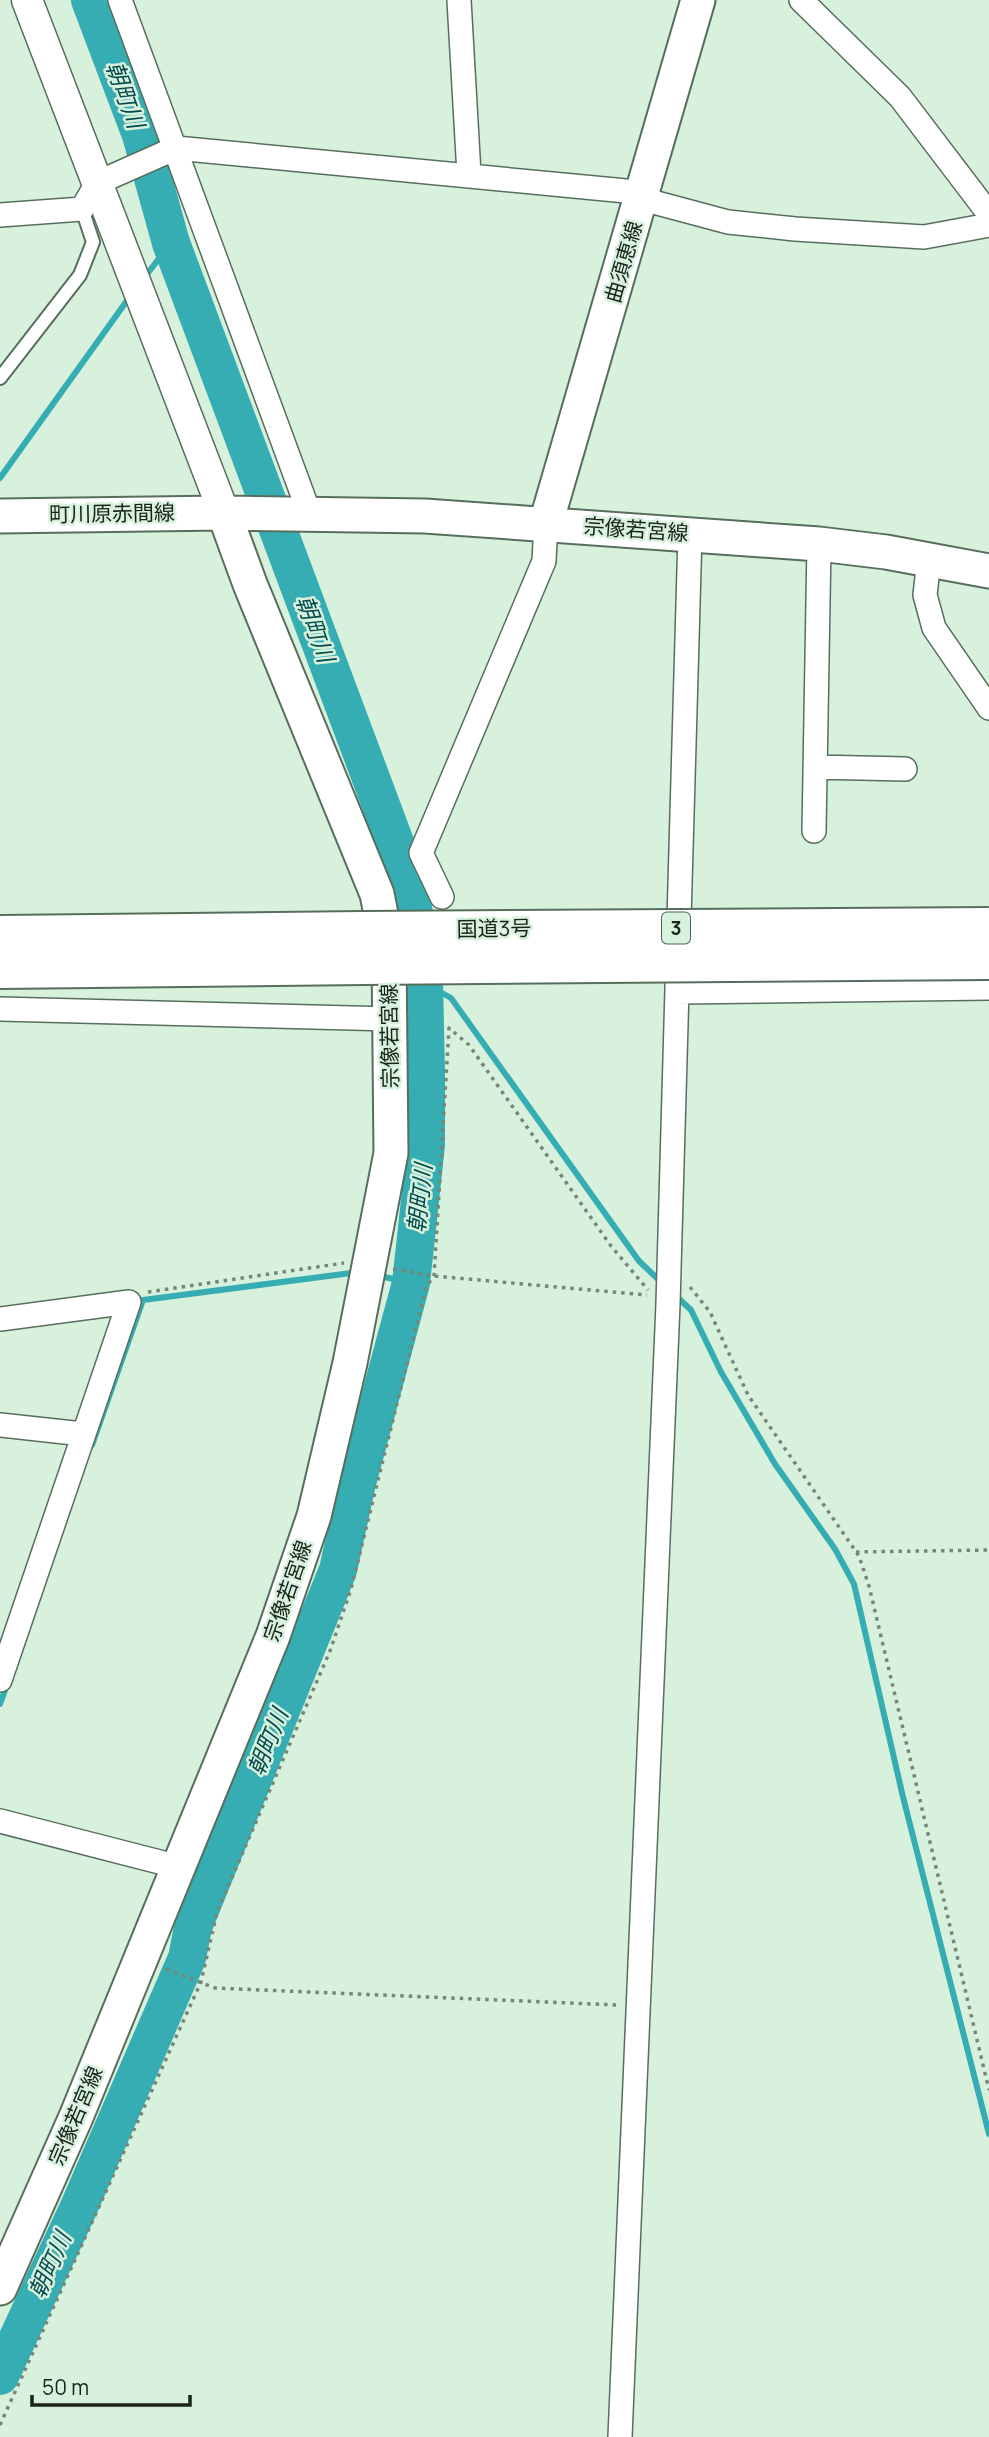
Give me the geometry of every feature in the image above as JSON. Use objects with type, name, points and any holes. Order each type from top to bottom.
[{"type":"highway","name":"国道3号","points":[[0,969],[364,948],[989,927]]},
{"type":"highway","name":"国道3号","points":[[0,935],[364,948],[989,960]]},
{"type":"main road","name":"曲須恵線","points":[[546,523],[698,0]]},
{"type":"main road","name":"宗像若宮線","points":[[0,2288],[141,1960],[274,1636],[314,1516],[370,1265],[391,1153],[389,955],[377,894],[250,584],[225,513],[425,516],[546,523],[819,544],[929,559],[989,571]]},
{"type":"main road","name":"町川原赤間線","points":[[2,519],[225,513]]},
{"type":"street","points":[[27,0],[109,177],[225,513]]},
{"type":"street","points":[[120,0],[310,514]]},
{"type":"street","points":[[459,0],[469,174]]},
{"type":"street","points":[[801,0],[900,97],[989,214]]},
{"type":"street","points":[[0,215],[82,209],[109,177],[176,149],[469,174],[626,191],[642,199],[728,222],[795,229],[924,237],[989,225]]},
{"type":"street","points":[[442,897],[421,853],[544,561],[546,523]]},
{"type":"street","points":[[620,2437],[669,1266],[690,534]]},
{"type":"street","points":[[814,831],[819,544]]},
{"type":"street","points":[[929,559],[925,595],[934,628],[981,692],[989,708]]},
{"type":"street","points":[[815,767],[905,769]]},
{"type":"street","points":[[677,992],[989,988]]},
{"type":"street","points":[[0,1009],[391,1019]]},
{"type":"street","points":[[0,1319],[129,1302],[0,1680]]},
{"type":"street","points":[[0,1425],[83,1434]]},
{"type":"street","points":[[0,1821],[179,1867]]},
{"type":"lane","points":[[0,378],[80,275],[93,242],[82,209]]},
{"type":"path","points":[[0,2425],[201,1982],[217,1912],[330,1651],[346,1602],[426,1287],[434,1276],[449,1028],[469,1045],[611,1246],[653,1296],[434,1276],[346,1263],[142,1293],[129,1302]]},
{"type":"path","points":[[669,1266],[710,1312],[748,1395],[856,1552],[869,1587],[989,2090]]},
{"type":"path","points":[[856,1552],[989,1550]]},
{"type":"path","points":[[141,1960],[215,1988],[638,2006]]},
{"type":"waterway","name":"朝町川","points":[[0,2376],[79,2207],[187,1958],[193,1927],[338,1570],[357,1483],[411,1283],[426,1145],[424,983],[409,880],[171,243],[141,135],[90,0]]},
{"type":"waterway","points":[[144,278],[171,243]]},
{"type":"waterway","points":[[0,478],[131,295]]},
{"type":"waterway","points":[[424,983],[451,998],[639,1261],[662,1283]]},
{"type":"waterway","points":[[92,1445],[143,1300],[359,1272]]},
{"type":"waterway","points":[[376,1275],[411,1283]]},
{"type":"waterway","points":[[675,1295],[691,1310],[721,1372],[775,1464],[835,1549],[854,1584],[903,1797],[989,2134]]},
{"type":"waterway","points":[[0,1704],[8,1682]]}]
